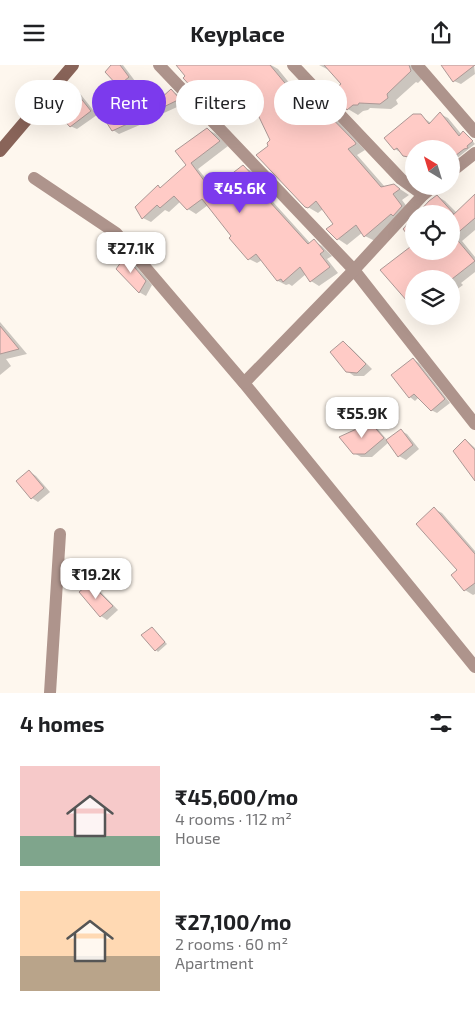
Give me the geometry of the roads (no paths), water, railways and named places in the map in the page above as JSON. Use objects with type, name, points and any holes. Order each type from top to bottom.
[{"type":"main road","points":[[0,151],[73,65]]},
{"type":"street","points":[[159,65],[354,270],[475,424]]},
{"type":"street","points":[[293,65],[405,182]]},
{"type":"street","points":[[417,65],[475,132]]},
{"type":"street","points":[[460,165],[475,153]]},
{"type":"street","points":[[34,178],[116,233],[244,383],[475,667]]},
{"type":"street","points":[[244,383],[354,270],[423,195]]},
{"type":"street","points":[[50,693],[60,534]]}]
